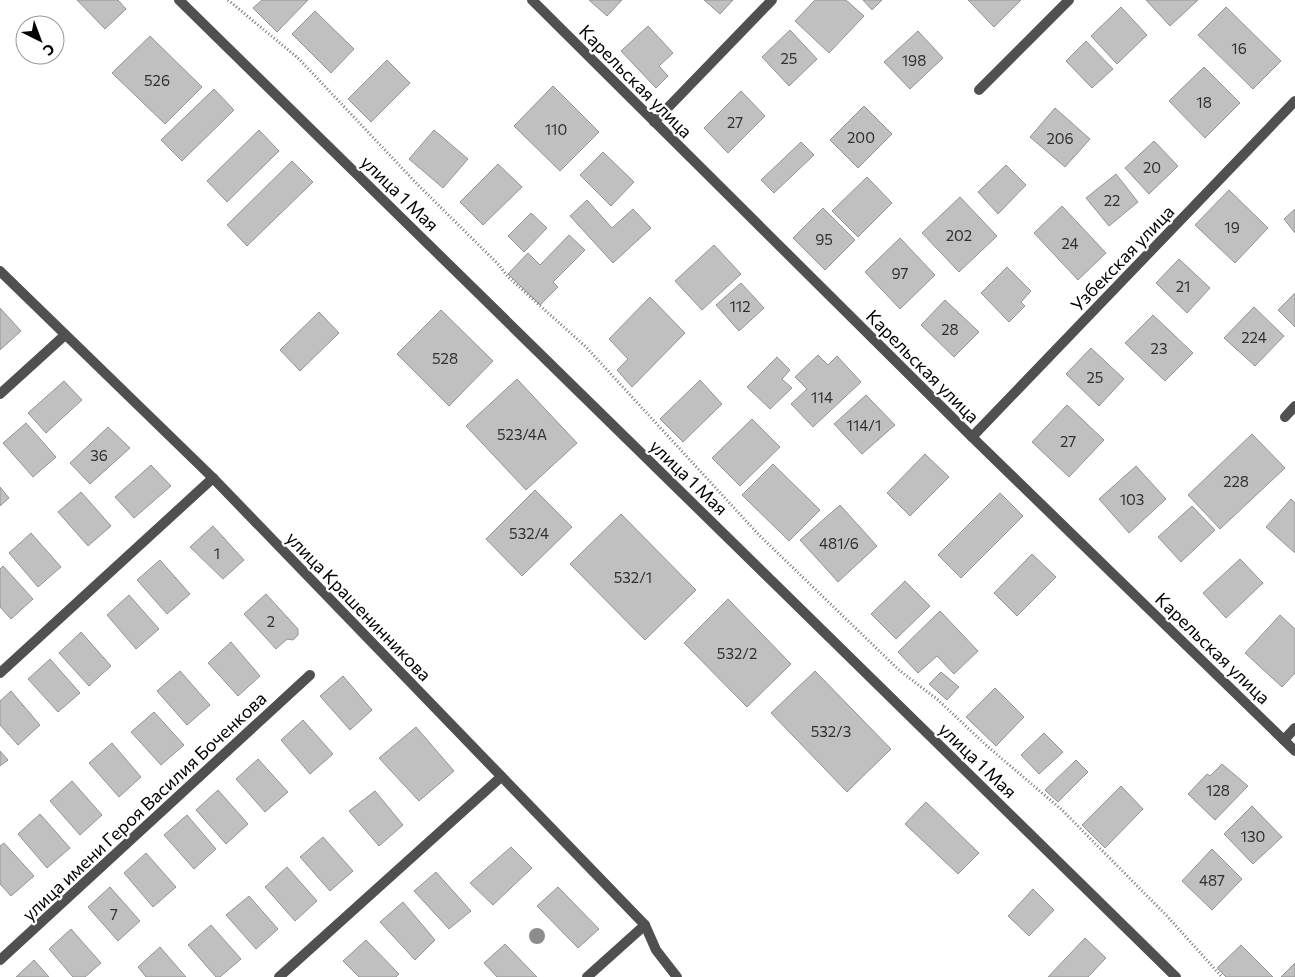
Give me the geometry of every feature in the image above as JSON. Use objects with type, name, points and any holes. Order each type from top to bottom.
[{"type":"street","name":"улица 1 Мая","points":[[179,0],[1176,977]]},
{"type":"street","name":"Карельская улица","points":[[532,0],[972,437],[1295,751]]},
{"type":"street","points":[[654,122],[772,0]]},
{"type":"street","points":[[978,90],[1069,0]]},
{"type":"street","name":"Узбекская улица","points":[[972,437],[1295,101]]},
{"type":"street","name":"улица Крашенинникова","points":[[0,271],[213,478],[645,925],[656,950],[677,977]]},
{"type":"street","points":[[0,394],[65,335]]},
{"type":"street","points":[[1285,417],[1295,406]]},
{"type":"street","points":[[0,673],[213,478]]},
{"type":"street","name":"улица имени Героя Василия Боченкова","points":[[0,960],[310,675]]},
{"type":"street","points":[[1284,740],[1295,728]]},
{"type":"street","points":[[279,977],[501,776]]},
{"type":"street","points":[[587,977],[645,925]]},
{"type":"path","points":[[228,0],[299,59],[418,185],[498,264],[508,277],[586,348],[759,535],[899,670],[938,700],[987,746],[1062,810],[1167,916],[1222,977]]},
{"type":"building","points":[[77,0],[118,0],[126,9],[105,29]]},
{"type":"building","points":[[262,0],[308,0],[277,32],[253,8]]},
{"type":"building","points":[[589,0],[622,0],[607,16]]},
{"type":"building","points":[[704,0],[733,0],[720,14]]},
{"type":"building","points":[[815,0],[846,0],[864,16],[829,53],[795,21]]},
{"type":"building","points":[[863,0],[882,0],[872,10]]},
{"type":"building","points":[[968,0],[1021,0],[994,27]]},
{"type":"building","points":[[1146,0],[1198,0],[1170,26]]},
{"type":"building","points":[[1121,7],[1147,35],[1117,64],[1091,36]]},
{"type":"building","points":[[1226,7],[1281,61],[1253,89],[1198,35]]},
{"type":"building","points":[[315,11],[354,49],[331,73],[292,34]]},
{"type":"building","points":[[648,26],[673,53],[659,66],[668,76],[656,88],[621,51]]},
{"type":"building","points":[[790,30],[817,59],[789,86],[762,57]]},
{"type":"building","points":[[918,31],[943,58],[910,89],[884,62]]},
{"type":"building","points":[[150,36],[202,87],[165,124],[112,73]]},
{"type":"building","points":[[1086,41],[1113,69],[1092,88],[1066,61]]},
{"type":"building","points":[[387,60],[410,83],[371,122],[348,99]]},
{"type":"building","points":[[1204,67],[1240,103],[1205,138],[1169,101]]},
{"type":"building","points":[[553,86],[599,132],[560,171],[514,126]]},
{"type":"building","points":[[214,89],[234,110],[182,161],[161,140]]},
{"type":"building","points":[[741,91],[765,116],[728,153],[704,128]]},
{"type":"building","points":[[864,106],[892,134],[858,168],[830,140]]},
{"type":"building","points":[[1055,108],[1090,139],[1065,167],[1030,137]]},
{"type":"building","points":[[259,130],[279,151],[227,202],[207,181]]},
{"type":"building","points":[[434,130],[468,159],[443,188],[409,159]]},
{"type":"building","points":[[1154,141],[1178,166],[1149,194],[1125,168]]},
{"type":"building","points":[[801,142],[814,155],[774,193],[761,180]]},
{"type":"building","points":[[603,152],[634,182],[611,206],[580,175]]},
{"type":"building","points":[[292,161],[313,182],[247,246],[227,225]]},
{"type":"building","points":[[498,164],[522,187],[483,225],[460,202]]},
{"type":"building","points":[[1006,165],[1026,185],[998,214],[978,192]]},
{"type":"building","points":[[1116,174],[1138,202],[1109,226],[1086,198]]},
{"type":"building","points":[[867,177],[892,203],[858,237],[832,211]]},
{"type":"building","points":[[1229,190],[1268,228],[1235,263],[1195,225]]},
{"type":"building","points":[[960,197],[997,236],[959,272],[922,233]]},
{"type":"building","points":[[587,200],[612,228],[633,209],[651,228],[613,263],[570,216]]},
{"type":"building","points":[[1062,206],[1106,253],[1078,280],[1034,233]]},
{"type":"building","points":[[823,208],[855,240],[825,270],[793,238]]},
{"type":"building","points":[[1295,209],[1295,233],[1284,219]]},
{"type":"building","points":[[531,213],[547,228],[524,252],[508,236]]},
{"type":"building","points":[[569,235],[585,250],[553,282],[558,287],[540,305],[508,274],[528,253],[540,265]]},
{"type":"building","points":[[900,238],[935,275],[900,309],[865,272]]},
{"type":"building","points":[[714,245],[741,274],[702,310],[675,281]]},
{"type":"building","points":[[1179,259],[1210,288],[1187,313],[1156,283]]},
{"type":"building","points":[[1007,267],[1031,291],[1021,302],[1025,306],[1009,322],[981,293]]},
{"type":"building","points":[[741,283],[764,308],[739,331],[716,305]]},
{"type":"building","points":[[1295,293],[1295,327],[1278,310]]},
{"type":"building","points":[[650,297],[685,333],[632,387],[617,370],[628,359],[609,339]]},
{"type":"building","points":[[945,300],[979,332],[954,357],[921,325]]},
{"type":"building","points":[[1254,307],[1284,336],[1255,366],[1224,338]]},
{"type":"building","points":[[0,308],[21,331],[0,350]]},
{"type":"building","points":[[441,310],[493,361],[449,406],[397,354]]},
{"type":"building","points":[[319,312],[339,333],[300,371],[280,350]]},
{"type":"building","points":[[1153,315],[1193,353],[1165,381],[1125,343]]},
{"type":"building","points":[[1091,348],[1124,379],[1099,406],[1066,374]]},
{"type":"building","points":[[818,355],[828,365],[837,356],[861,382],[813,427],[791,404],[807,389],[795,377]]},
{"type":"building","points":[[777,357],[790,370],[782,379],[792,388],[770,409],[747,387]]},
{"type":"building","points":[[517,379],[577,443],[526,490],[466,426]]},
{"type":"building","points":[[700,380],[722,404],[683,442],[660,419]]},
{"type":"building","points":[[64,381],[82,400],[46,433],[28,413]]},
{"type":"building","points":[[866,395],[895,425],[862,454],[834,424]]},
{"type":"building","points":[[1067,405],[1104,440],[1069,477],[1032,442]]},
{"type":"building","points":[[752,419],[780,447],[740,486],[712,458]]},
{"type":"building","points":[[26,423],[56,457],[33,477],[3,443]]},
{"type":"building","points":[[108,427],[130,448],[90,484],[70,463]]},
{"type":"building","points":[[1252,434],[1285,468],[1220,529],[1188,495]]},
{"type":"building","points":[[925,454],[949,477],[910,516],[887,493]]},
{"type":"building","points":[[773,464],[820,510],[789,541],[742,495]]},
{"type":"building","points":[[151,465],[171,486],[134,518],[115,497]]},
{"type":"building","points":[[1136,466],[1166,499],[1129,533],[1099,499]]},
{"type":"building","points":[[0,487],[9,498],[0,506]]},
{"type":"building","points":[[535,490],[572,527],[522,576],[486,539]]},
{"type":"building","points":[[81,492],[111,526],[88,546],[58,512]]},
{"type":"building","points":[[1000,493],[1023,516],[961,578],[938,555]]},
{"type":"building","points":[[1291,499],[1295,503],[1295,553],[1266,527]]},
{"type":"building","points":[[840,505],[877,546],[838,582],[800,540]]},
{"type":"building","points":[[1192,506],[1215,530],[1181,562],[1158,537]]},
{"type":"building","points":[[621,514],[696,590],[645,640],[570,564]]},
{"type":"building","points":[[213,526],[244,560],[223,579],[190,547]]},
{"type":"building","points":[[31,533],[61,567],[38,587],[9,553]]},
{"type":"building","points":[[1032,554],[1056,577],[1017,616],[994,593]]},
{"type":"building","points":[[1240,559],[1263,583],[1226,618],[1203,593]]},
{"type":"building","points":[[160,560],[190,594],[167,614],[137,580]]},
{"type":"building","points":[[3,566],[33,599],[11,619],[0,607],[0,569]]},
{"type":"building","points":[[905,581],[930,606],[896,639],[871,614]]},
{"type":"building","points":[[266,594],[298,629],[298,635],[293,640],[287,639],[276,649],[244,614]]},
{"type":"building","points":[[129,595],[159,629],[136,649],[107,615]]},
{"type":"building","points":[[728,599],[791,664],[747,707],[684,643]]},
{"type":"building","points":[[940,611],[978,651],[954,674],[937,656],[918,673],[898,652]]},
{"type":"building","points":[[1280,615],[1295,629],[1295,673],[1282,687],[1245,653]]},
{"type":"building","points":[[81,632],[111,666],[89,686],[59,653]]},
{"type":"building","points":[[231,642],[260,676],[238,696],[208,663]]},
{"type":"building","points":[[50,659],[80,693],[58,712],[28,679]]},
{"type":"building","points":[[180,671],[210,705],[187,725],[157,691]]},
{"type":"building","points":[[815,671],[891,749],[847,792],[771,713]]},
{"type":"building","points":[[941,672],[959,687],[947,700],[929,684]]},
{"type":"building","points":[[343,676],[372,710],[350,730],[320,696]]},
{"type":"building","points":[[995,688],[1024,717],[996,746],[966,717]]},
{"type":"building","points":[[11,691],[40,725],[18,745],[0,725],[0,701]]},
{"type":"building","points":[[154,712],[184,745],[161,765],[131,732]]},
{"type":"building","points":[[303,720],[333,754],[310,774],[281,740]]},
{"type":"building","points":[[416,727],[454,771],[419,801],[379,758]]},
{"type":"building","points":[[1044,733],[1063,752],[1039,774],[1021,755]]},
{"type":"building","points":[[112,743],[141,777],[119,797],[89,763]]},
{"type":"building","points":[[0,751],[8,760],[0,766]]},
{"type":"building","points":[[258,759],[288,792],[265,812],[236,779]]},
{"type":"building","points":[[1076,760],[1088,772],[1058,802],[1045,790]]},
{"type":"building","points":[[1222,764],[1248,786],[1215,820],[1188,794],[1207,774],[1210,776]]},
{"type":"building","points":[[72,781],[102,815],[80,835],[50,801]]},
{"type":"building","points":[[1121,786],[1143,809],[1105,848],[1082,825]]},
{"type":"building","points":[[218,790],[248,824],[226,844],[196,810]]},
{"type":"building","points":[[375,791],[403,825],[379,846],[349,811]]},
{"type":"building","points":[[926,802],[979,853],[958,874],[905,824]]},
{"type":"building","points":[[1252,806],[1282,837],[1253,864],[1224,834]]},
{"type":"building","points":[[40,814],[70,848],[47,868],[18,834]]},
{"type":"building","points":[[187,815],[216,849],[194,869],[164,835]]},
{"type":"building","points":[[323,837],[353,871],[330,891],[300,857]]},
{"type":"building","points":[[4,843],[34,876],[11,896],[0,884],[0,846]]},
{"type":"building","points":[[511,847],[532,868],[493,905],[470,883]]},
{"type":"building","points":[[1212,849],[1242,879],[1212,910],[1182,881]]},
{"type":"building","points":[[146,853],[176,887],[153,907],[124,873]]},
{"type":"building","points":[[287,867],[317,901],[295,921],[265,887]]},
{"type":"building","points":[[436,872],[471,911],[449,929],[414,891]]},
{"type":"building","points":[[110,887],[140,921],[118,941],[88,907]]},
{"type":"building","points":[[558,887],[599,929],[578,948],[537,906]]},
{"type":"building","points":[[1033,889],[1054,910],[1029,936],[1008,916]]},
{"type":"building","points":[[249,896],[278,929],[256,949],[226,915]]},
{"type":"building","points":[[403,902],[435,940],[415,960],[380,922]]},
{"type":"building","points":[[211,925],[241,959],[220,977],[216,977],[188,945]]},
{"type":"building","points":[[71,929],[101,963],[85,977],[73,977],[49,949]]},
{"type":"building","points":[[1085,938],[1106,958],[1088,977],[1048,977]]},
{"type":"building","points":[[366,940],[399,974],[396,977],[359,977],[343,961]]},
{"type":"building","points":[[505,944],[537,977],[497,977],[484,963]]},
{"type":"building","points":[[1241,945],[1273,977],[1226,977],[1217,968]]},
{"type":"building","points":[[160,947],[186,977],[146,977],[138,967]]},
{"type":"building","points":[[34,960],[49,977],[16,977]]},
{"type":"building","points":[[1295,963],[1295,977],[1281,977]]}]
